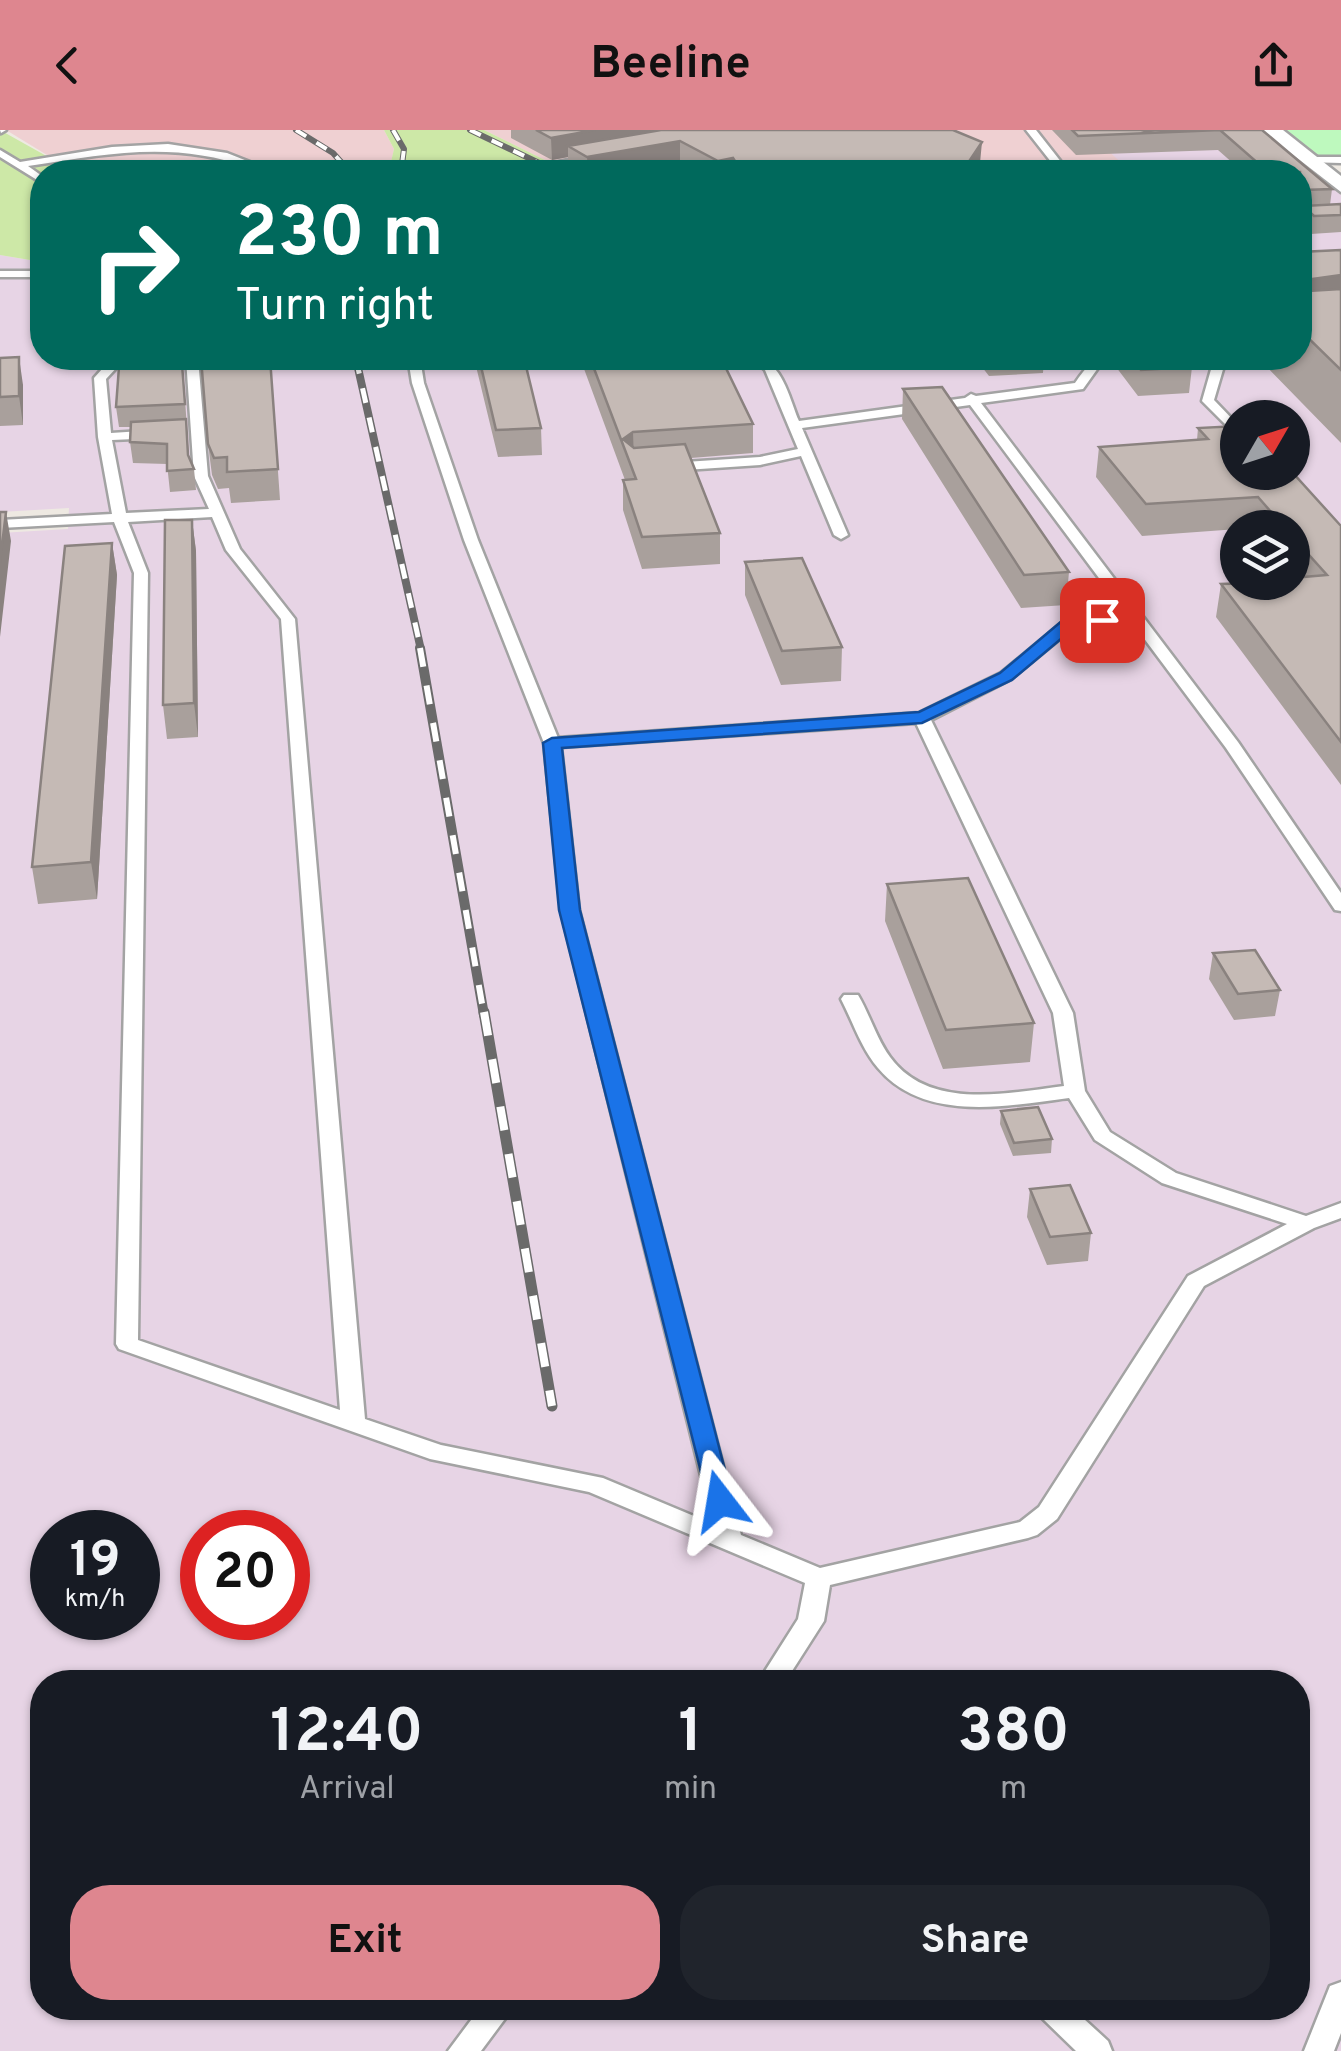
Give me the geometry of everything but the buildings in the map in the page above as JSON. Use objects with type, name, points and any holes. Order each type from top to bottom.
[{"type":"street","points":[[1272,130],[1308,160]]},
{"type":"street","points":[[1312,163],[1341,186]]},
{"type":"lane","points":[[1031,130],[1055,160]]},
{"type":"lane","points":[[44,160],[158,138],[224,146],[247,160]]},
{"type":"lane","points":[[0,153],[30,172]]},
{"type":"lane","points":[[581,160],[604,156]]},
{"type":"lane","points":[[1308,160],[1341,160]]},
{"type":"lane","points":[[18,165],[30,163]]},
{"type":"lane","points":[[0,274],[30,274]]},
{"type":"lane","points":[[108,370],[100,378],[116,516],[141,573],[127,1344],[438,1453],[594,1484],[819,1578],[1028,1529],[1048,1513],[1196,1281],[1306,1223],[1341,1210]]},
{"type":"lane","points":[[193,370],[200,476],[233,550],[288,618],[353,1421]]},
{"type":"lane","points":[[416,370],[472,540],[552,743],[570,910],[729,1538]]},
{"type":"lane","points":[[771,370],[841,535]]},
{"type":"lane","points":[[796,425],[1080,386],[1091,370]]},
{"type":"lane","points":[[1217,370],[1208,401],[1220,414]]},
{"type":"lane","points":[[971,398],[1232,745],[1341,906]]},
{"type":"lane","points":[[104,437],[197,432]]},
{"type":"lane","points":[[652,468],[760,462],[807,450]]},
{"type":"lane","points":[[0,524],[216,512]]},
{"type":"lane","points":[[552,743],[922,718],[1006,676],[1070,624],[1134,616]]},
{"type":"lane","points":[[922,718],[1063,1013],[1075,1091],[1102,1136],[1168,1178],[1306,1223]]},
{"type":"lane","points":[[851,999],[885,1066],[918,1088],[954,1103],[1075,1091]]},
{"type":"lane","points":[[779,1670],[810,1621],[819,1578]]},
{"type":"lane","points":[[1319,2051],[1341,1995]]},
{"type":"lane","points":[[463,2051],[488,2020]]},
{"type":"lane","points":[[1064,2020],[1096,2051]]},
{"type":"shaded area","points":[[6,130],[384,130],[394,149],[392,160],[55,160]]},
{"type":"shaded area","points":[[484,130],[1261,130],[1298,160],[545,160]]},
{"type":"shaded area","points":[[1086,130],[1261,130],[1298,160],[1118,160]]},
{"type":"shaded area","points":[[1312,171],[1341,195],[1312,179]]},
{"type":"shaded area","points":[[1312,171],[1341,195],[1341,2051],[0,2051],[0,533],[68,529],[69,508],[0,512],[0,255],[30,260],[30,370],[1312,370]]},
{"type":"green space","points":[[0,130],[54,160],[30,160],[30,260],[0,255]]},
{"type":"green space","points":[[384,130],[484,130],[545,160],[391,160],[394,149]]},
{"type":"green space","points":[[1282,130],[1341,130],[1341,156],[1316,157]]},
{"type":"railway","points":[[296,130],[339,160]]},
{"type":"railway","points":[[393,130],[404,149],[403,160]]},
{"type":"railway","points":[[470,130],[533,160]]},
{"type":"railway","points":[[358,370],[421,650]]},
{"type":"railway","points":[[420,648],[484,1015]]},
{"type":"railway","points":[[484,1012],[552,1406]]},
{"type":"route","points":[[720,1501],[570,910],[552,743],[922,718],[1006,676],[1049,637],[1070,624],[1102,620]]}]
